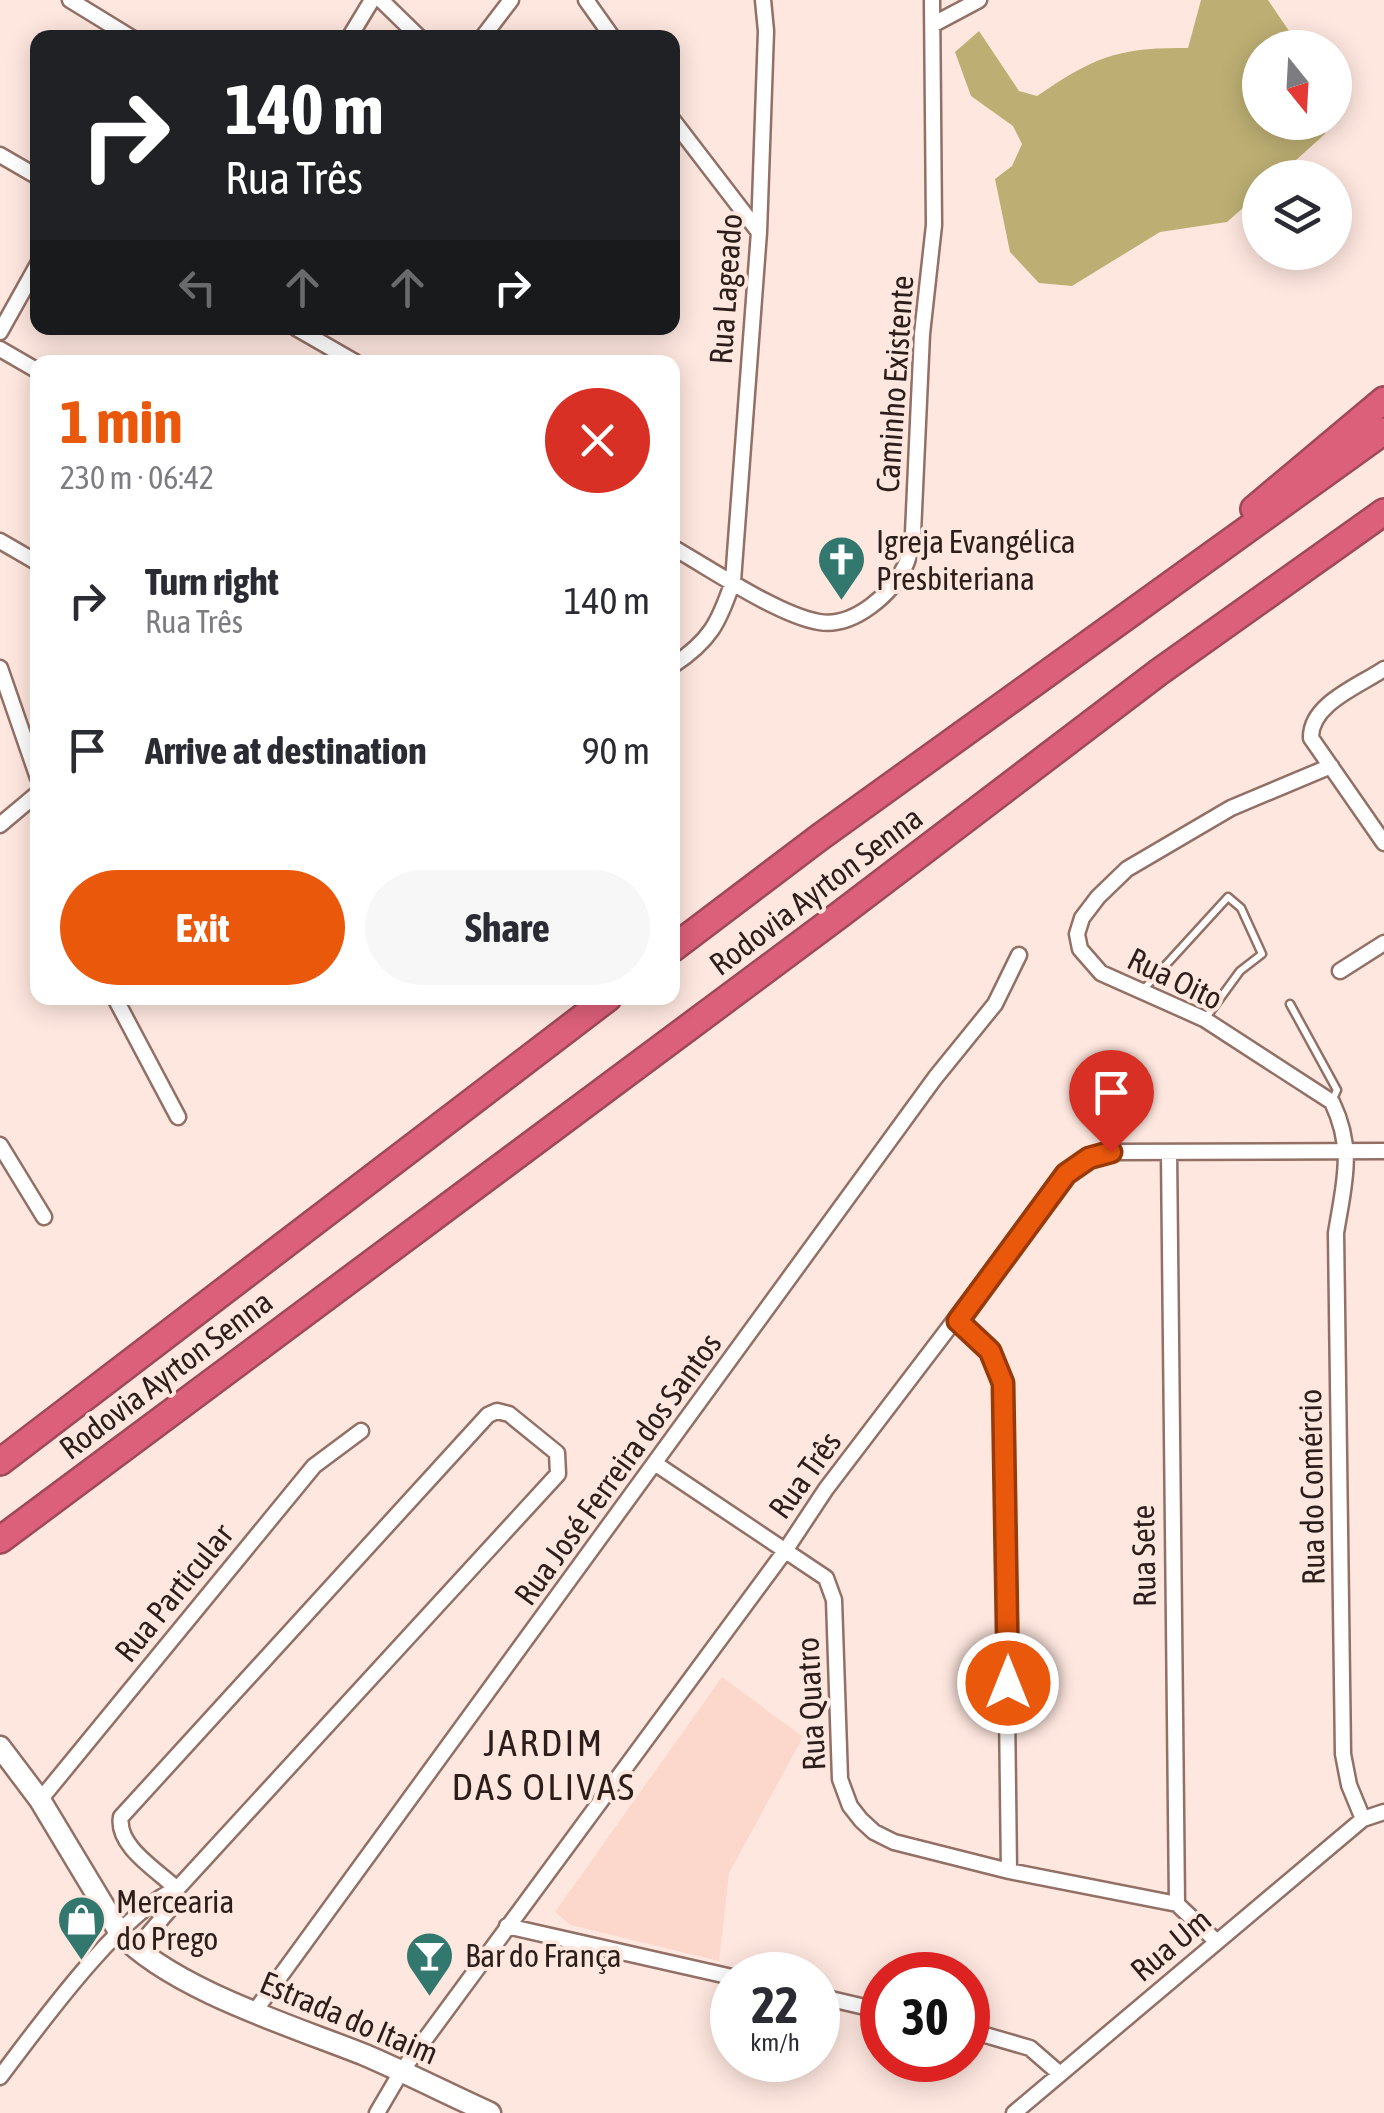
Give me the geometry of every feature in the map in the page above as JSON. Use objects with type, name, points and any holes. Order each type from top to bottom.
[{"type":"highway","points":[[1180,581],[1274,490],[1384,400]]},
{"type":"highway","name":"Rodovia Ayrton Senna","points":[[680,943],[1384,431]]},
{"type":"highway","name":"Rodovia Ayrton Senna","points":[[0,1540],[838,916],[1158,672],[1384,512]]},
{"type":"highway","name":"Rodovia Ayrton Senna","points":[[0,1462],[599,1005]]},
{"type":"street","points":[[70,0],[119,30]]},
{"type":"street","points":[[354,30],[372,0]]},
{"type":"street","points":[[381,0],[412,30]]},
{"type":"street","points":[[488,30],[512,0]]},
{"type":"street","points":[[586,0],[607,30]]},
{"type":"street","name":"Rua Lageado","points":[[680,661],[720,622],[733,581],[758,232],[766,31],[763,0]]},
{"type":"street","name":"Caminho Existente","points":[[680,551],[794,613],[821,622],[835,622],[873,605],[906,564],[914,533],[922,334],[934,225],[932,0]]},
{"type":"street","points":[[934,24],[979,0]]},
{"type":"street","points":[[680,129],[758,232]]},
{"type":"street","points":[[0,154],[30,171]]},
{"type":"street","points":[[0,332],[30,278]]},
{"type":"street","points":[[308,335],[343,355]]},
{"type":"street","points":[[0,349],[30,366]]},
{"type":"street","points":[[0,541],[30,559]]},
{"type":"street","points":[[0,668],[30,755]]},
{"type":"street","points":[[1384,669],[1317,713],[1311,726],[1311,738],[1384,843]]},
{"type":"street","name":"Rua Oito","points":[[1331,766],[1231,808],[1128,869],[1098,897],[1082,918],[1077,934],[1080,949],[1101,973],[1204,1019],[1332,1102]]},
{"type":"street","points":[[0,825],[30,799]]},
{"type":"street","points":[[1340,971],[1384,943]]},
{"type":"street","name":"Rua José Ferreira dos Santos","points":[[255,2011],[936,1078],[996,1004],[1019,956]]},
{"type":"street","points":[[119,1005],[178,1118]]},
{"type":"street","points":[[1332,1102],[1349,1152]]},
{"type":"street","points":[[0,1144],[44,1217]]},
{"type":"street","name":"Rua Três","points":[[377,2113],[400,2072],[785,1551],[826,1489],[958,1321],[1066,1174],[1089,1158],[1111,1152],[1384,1151]]},
{"type":"street","name":"Rua Sete","points":[[1170,1152],[1177,1904]]},
{"type":"street","name":"Rua do Comércio","points":[[1349,1152],[1336,1233],[1343,1754],[1362,1819]]},
{"type":"street","points":[[958,1321],[990,1351],[1003,1383],[1009,1870]]},
{"type":"street","points":[[0,2076],[120,1933],[160,1896],[177,1888],[558,1474],[557,1454],[509,1414],[497,1411],[488,1415],[122,1817],[119,1829],[124,1840],[177,1888]]},
{"type":"street","name":"Rua Particular","points":[[40,1800],[314,1466],[361,1431]]},
{"type":"street","name":"Rua Quatro","points":[[656,1464],[826,1578],[834,1600],[840,1779],[850,1806],[874,1832],[894,1842],[1009,1870],[1177,1904]]},
{"type":"street","name":"Estrada do Itaim","points":[[0,1747],[40,1800],[120,1933],[135,1950],[163,1968],[255,2011],[490,2113]]},
{"type":"street","points":[[1362,1819],[1384,1812]]},
{"type":"street","name":"Rua Um","points":[[1014,2113],[1362,1819]]},
{"type":"street","points":[[135,1950],[170,1909],[177,1888]]},
{"type":"street","points":[[1177,1904],[1217,1942]]},
{"type":"street","points":[[507,1926],[710,1972]]},
{"type":"street","points":[[990,2036],[1030,2048],[1060,2074]]},
{"type":"lane","points":[[1141,992],[1228,897],[1241,908],[1262,954],[1240,972],[1204,1019]]},
{"type":"lane","points":[[1290,1004],[1337,1090],[1332,1102]]},
{"type":"shaded area","points":[[1201,0],[1268,0],[1288,30],[1242,30],[1242,140],[1318,140],[1296,160],[1242,160],[1242,209],[1227,222],[1160,232],[1072,286],[1039,283],[1010,252],[995,179],[1012,166],[1022,144],[1013,126],[971,96],[955,52],[979,31],[1019,91],[1037,96],[1108,57],[1124,52],[1188,48]]},
{"type":"shaded area","points":[[722,1677],[803,1737],[729,1873],[720,1952],[710,1952],[710,1959],[571,1925],[555,1912]]},
{"type":"place","name":"Igreja Evangélica Presbiteriana","points":[[841,602]]},
{"type":"place","name":"Mercearia do Prego","points":[[81,1962]]},
{"type":"place","name":"Bar do França","points":[[430,1998]]},
{"type":"district","name":"JARDIM DAS OLIVAS","points":[[544,1765]]},
{"type":"route","points":[[1008,1683],[1003,1383],[990,1351],[958,1321],[1066,1174],[1089,1158],[1111,1152]]}]
